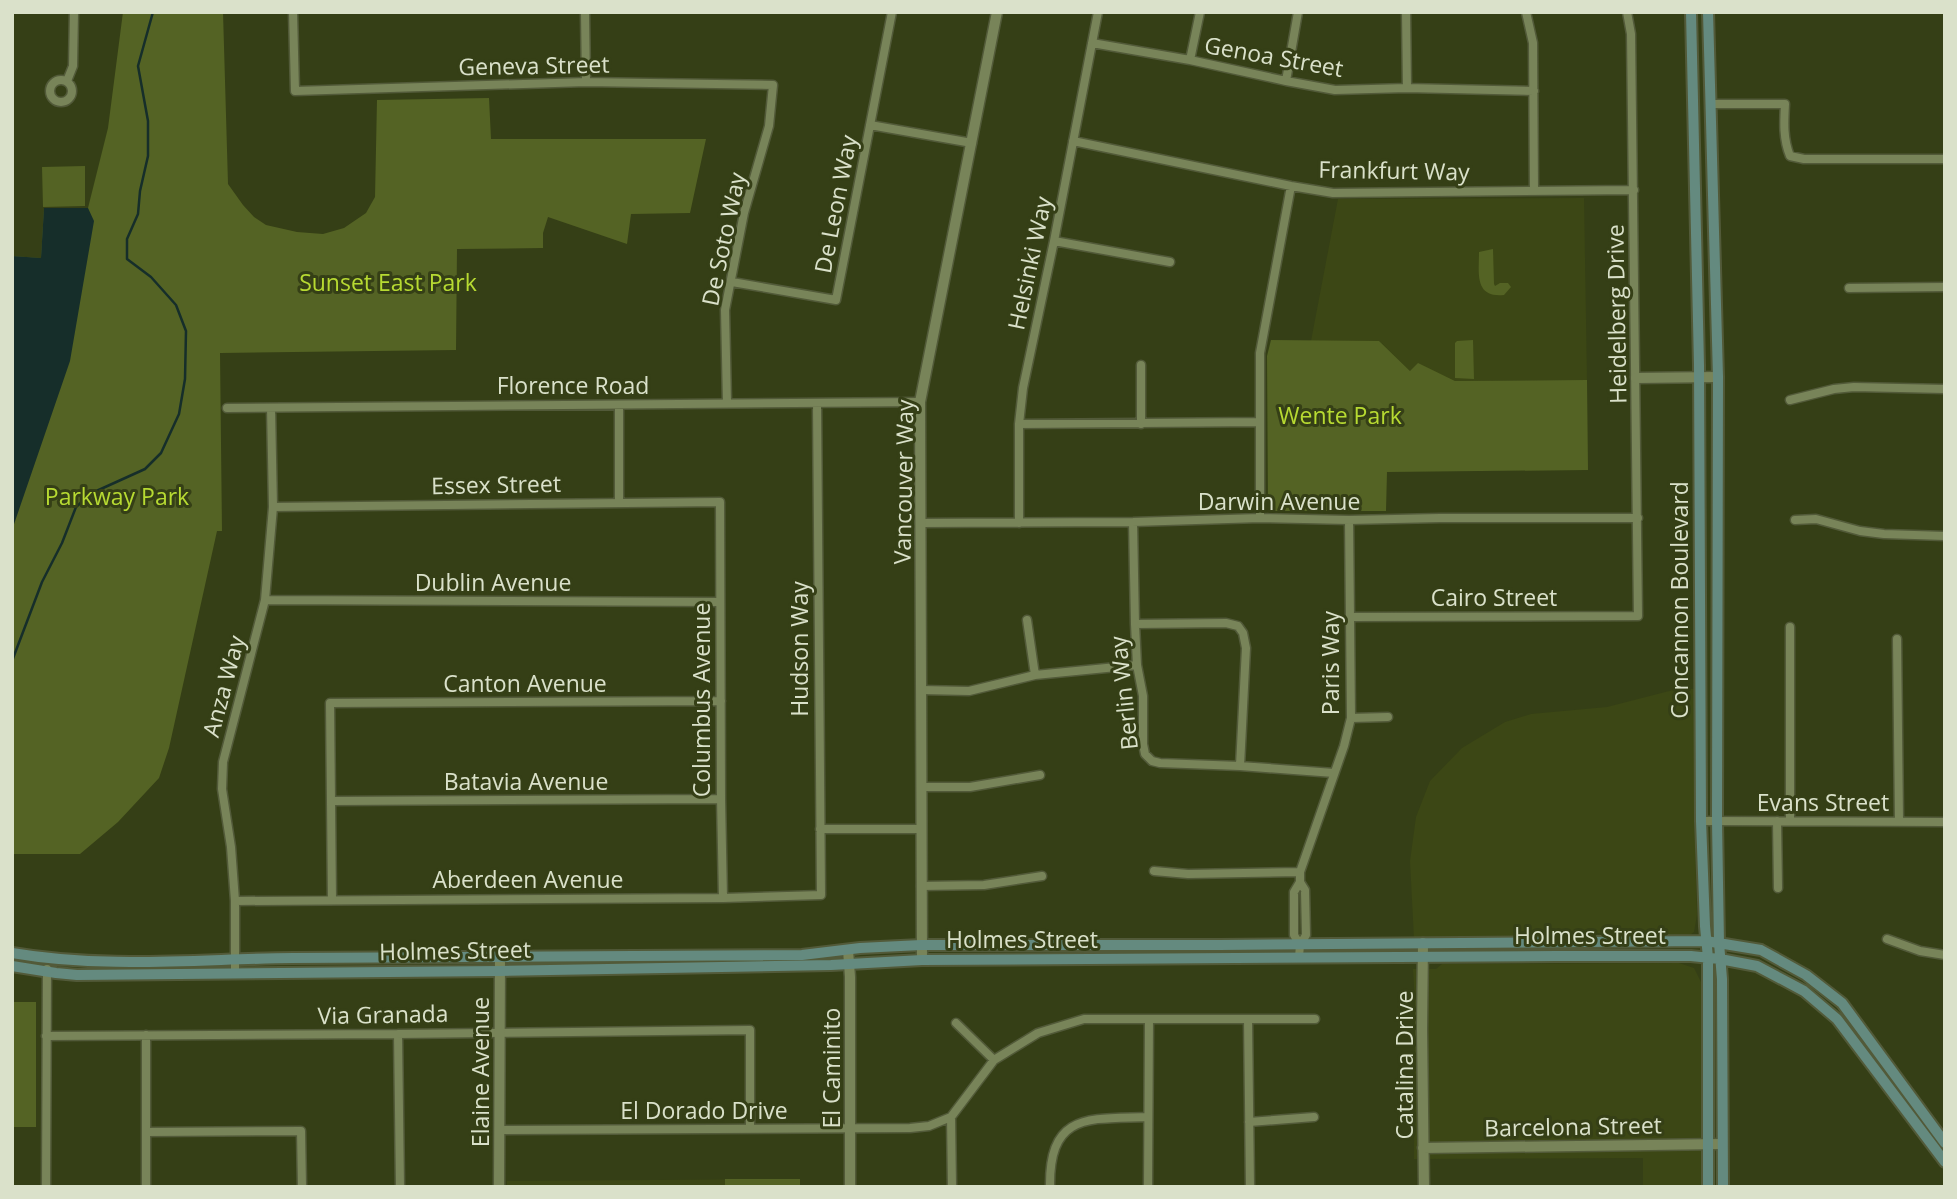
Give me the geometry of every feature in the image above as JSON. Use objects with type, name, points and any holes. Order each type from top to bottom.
[{"type":"main road","name":"Concannon Boulevard","points":[[1691,12],[1699,377],[1701,821],[1708,958],[1708,1187]]},
{"type":"main road","name":"Concannon Boulevard","points":[[1708,12],[1718,377],[1717,821],[1723,1187]]},
{"type":"main road","name":"Holmes Street","points":[[12,953],[96,962],[802,955],[921,945],[1706,941],[1760,950],[1807,975],[1842,1003],[1945,1143]]},
{"type":"main road","name":"Holmes Street","points":[[12,966],[76,975],[500,971],[922,960],[1570,956],[1720,959],[1757,966],[1804,991],[1837,1019],[1945,1163]]},
{"type":"street","points":[[67,81],[73,66],[74,12]]},
{"type":"street","name":"Geneva Street","points":[[293,12],[295,91],[586,82],[773,85]]},
{"type":"street","points":[[585,12],[586,82]]},
{"type":"street","name":"De Leon Way","points":[[732,282],[836,300],[892,12]]},
{"type":"street","name":"Vancouver Way","points":[[922,960],[920,402],[998,12]]},
{"type":"street","name":"Helsinki Way","points":[[1019,523],[1019,424],[1023,388],[1098,12]]},
{"type":"street","points":[[1191,61],[1199,12]]},
{"type":"street","points":[[1286,81],[1298,12]]},
{"type":"street","points":[[1406,12],[1407,88]]},
{"type":"street","points":[[1526,12],[1533,44],[1534,190]]},
{"type":"street","name":"Heidelberg Drive","points":[[1627,12],[1631,34],[1634,190],[1638,616]]},
{"type":"street","name":"Genoa Street","points":[[1092,44],[1335,90],[1407,88],[1534,91]]},
{"type":"street","name":"De Soto Way","points":[[727,403],[725,310],[744,213],[769,127],[773,85]]},
{"type":"street","points":[[1711,104],[1785,104],[1786,146],[1790,156],[1804,159],[1945,159]]},
{"type":"street","points":[[870,125],[972,143]]},
{"type":"street","name":"Frankfurt Way","points":[[1073,142],[1333,192],[1634,190]]},
{"type":"street","points":[[1260,518],[1260,353],[1291,186]]},
{"type":"street","points":[[1054,241],[1170,262]]},
{"type":"street","points":[[1849,288],[1945,287]]},
{"type":"street","points":[[1141,365],[1141,424]]},
{"type":"street","points":[[1636,378],[1718,377]]},
{"type":"street","points":[[1790,400],[1854,387],[1945,389]]},
{"type":"street","name":"Florence Road","points":[[227,408],[920,402]]},
{"type":"street","name":"Hudson Way","points":[[817,403],[821,895]]},
{"type":"street","points":[[619,405],[619,502]]},
{"type":"street","name":"Anza Way","points":[[235,974],[235,901],[231,847],[222,789],[223,762],[265,600],[273,507],[271,408]]},
{"type":"street","points":[[1019,424],[1260,422]]},
{"type":"street","name":"Essex Street","points":[[273,507],[720,502]]},
{"type":"street","name":"Columbus Avenue","points":[[720,502],[723,898]]},
{"type":"street","name":"Darwin Avenue","points":[[920,523],[1133,522],[1260,518],[1638,519]]},
{"type":"street","points":[[1796,520],[1816,519],[1860,531],[1884,534],[1945,536]]},
{"type":"street","name":"Paris Way","points":[[1299,957],[1300,945],[1294,936],[1294,892],[1300,882],[1300,872],[1344,747],[1351,718],[1349,520]]},
{"type":"street","name":"Berlin Way","points":[[1133,522],[1135,624],[1143,696],[1145,754],[1152,761],[1160,763],[1334,774]]},
{"type":"street","name":"Dublin Avenue","points":[[265,600],[720,602]]},
{"type":"street","name":"Cairo Street","points":[[1350,617],[1638,616]]},
{"type":"street","points":[[1027,620],[1035,675]]},
{"type":"street","points":[[1135,624],[1238,626],[1246,648],[1240,766]]},
{"type":"street","points":[[1790,627],[1790,821]]},
{"type":"street","points":[[1897,639],[1899,821]]},
{"type":"street","points":[[921,690],[969,691],[1035,675],[1138,665]]},
{"type":"street","name":"Canton Avenue","points":[[332,801],[330,703],[721,701]]},
{"type":"street","points":[[1351,718],[1388,717]]},
{"type":"street","points":[[921,787],[970,787],[1040,775]]},
{"type":"street","name":"Batavia Avenue","points":[[332,801],[721,799]]},
{"type":"street","points":[[332,801],[332,900]]},
{"type":"street","name":"Evans Street","points":[[1701,821],[1945,822]]},
{"type":"street","points":[[1777,821],[1778,888]]},
{"type":"street","points":[[820,829],[920,829]]},
{"type":"street","points":[[1154,871],[1188,874],[1300,872]]},
{"type":"street","points":[[921,886],[984,885],[1042,876]]},
{"type":"street","name":"Aberdeen Avenue","points":[[235,901],[821,895]]},
{"type":"street","points":[[1887,939],[1945,955]]},
{"type":"street","name":"Catalina Drive","points":[[1423,943],[1424,1187]]},
{"type":"street","name":"El Caminito","points":[[848,950],[850,1187]]},
{"type":"street","name":"Elaine Avenue","points":[[499,1187],[500,957]]},
{"type":"street","points":[[46,1187],[48,958]]},
{"type":"street","points":[[952,1187],[951,1117],[995,1060],[1038,1033],[1084,1019],[1315,1019]]},
{"type":"street","points":[[1148,1187],[1149,1019]]},
{"type":"street","points":[[1248,1019],[1250,1187]]},
{"type":"street","points":[[956,1023],[995,1060]]},
{"type":"street","name":"Via Granada","points":[[46,1035],[750,1030],[750,1128]]},
{"type":"street","points":[[398,1034],[400,1187]]},
{"type":"street","points":[[146,1035],[146,1187]]},
{"type":"street","points":[[1249,1122],[1314,1116]]},
{"type":"street","name":"El Dorado Drive","points":[[499,1130],[850,1130],[929,1126],[951,1117]]},
{"type":"street","points":[[1050,1187],[1052,1156],[1060,1138],[1073,1125],[1088,1119],[1147,1117]]},
{"type":"street","points":[[146,1132],[301,1131],[302,1187]]},
{"type":"street","name":"Barcelona Street","points":[[1423,1148],[1722,1144]]},
{"type":"shaded area","points":[[1584,198],[1587,380],[1455,381],[1420,365],[1410,371],[1379,341],[1311,341],[1338,199]]},
{"type":"shaded area","points":[[1677,689],[1695,689],[1697,915],[1694,932],[1687,937],[1635,938],[1603,933],[1414,939],[1410,861],[1416,817],[1430,781],[1462,748],[1505,722],[1531,714],[1607,707]]},
{"type":"shaded area","points":[[1679,963],[1694,968],[1703,986],[1704,1187],[1643,1187],[1643,1158],[1414,1159],[1413,969],[1436,969],[1442,964]]},
{"type":"shaded area","points":[[800,1179],[800,1187],[507,1187],[507,1181]]},
{"type":"green space","name":"Parkway Park","points":[[123,12],[223,12],[228,184],[254,217],[266,225],[297,232],[323,234],[344,228],[366,213],[375,197],[377,100],[489,98],[491,139],[706,139],[690,213],[631,214],[627,244],[548,217],[543,233],[543,248],[457,249],[456,350],[220,353],[222,531],[217,531],[169,748],[159,778],[118,822],[80,854],[12,854],[12,256],[41,258],[44,208],[88,208],[108,128]]},
{"type":"green space","points":[[85,166],[85,206],[43,207],[42,167]]},
{"type":"green space","points":[[1493,249],[1494,284],[1508,283],[1511,287],[1504,295],[1487,292],[1480,282],[1479,252]]},
{"type":"green space","name":"Wente Park","points":[[1271,340],[1379,341],[1410,371],[1418,363],[1455,381],[1587,380],[1588,470],[1387,472],[1386,511],[1273,511],[1268,504],[1267,356]]},
{"type":"green space","points":[[1473,340],[1474,379],[1455,378],[1455,343]]},
{"type":"green space","points":[[12,1002],[36,1002],[36,1127],[12,1127]]},
{"type":"green space","points":[[725,1179],[800,1179],[800,1187],[725,1187]]},
{"type":"water","points":[[44,208],[88,208],[94,221],[70,361],[12,530],[12,256],[41,258]]},
{"type":"waterway","points":[[12,661],[42,582],[62,543],[76,507],[92,493],[145,469],[161,453],[179,414],[185,379],[186,331],[176,305],[151,277],[127,259],[127,239],[138,214],[148,156],[148,121],[138,66],[153,12]]},
{"type":"park label","name":"Sunset East Park","points":[[388,282]]}]
